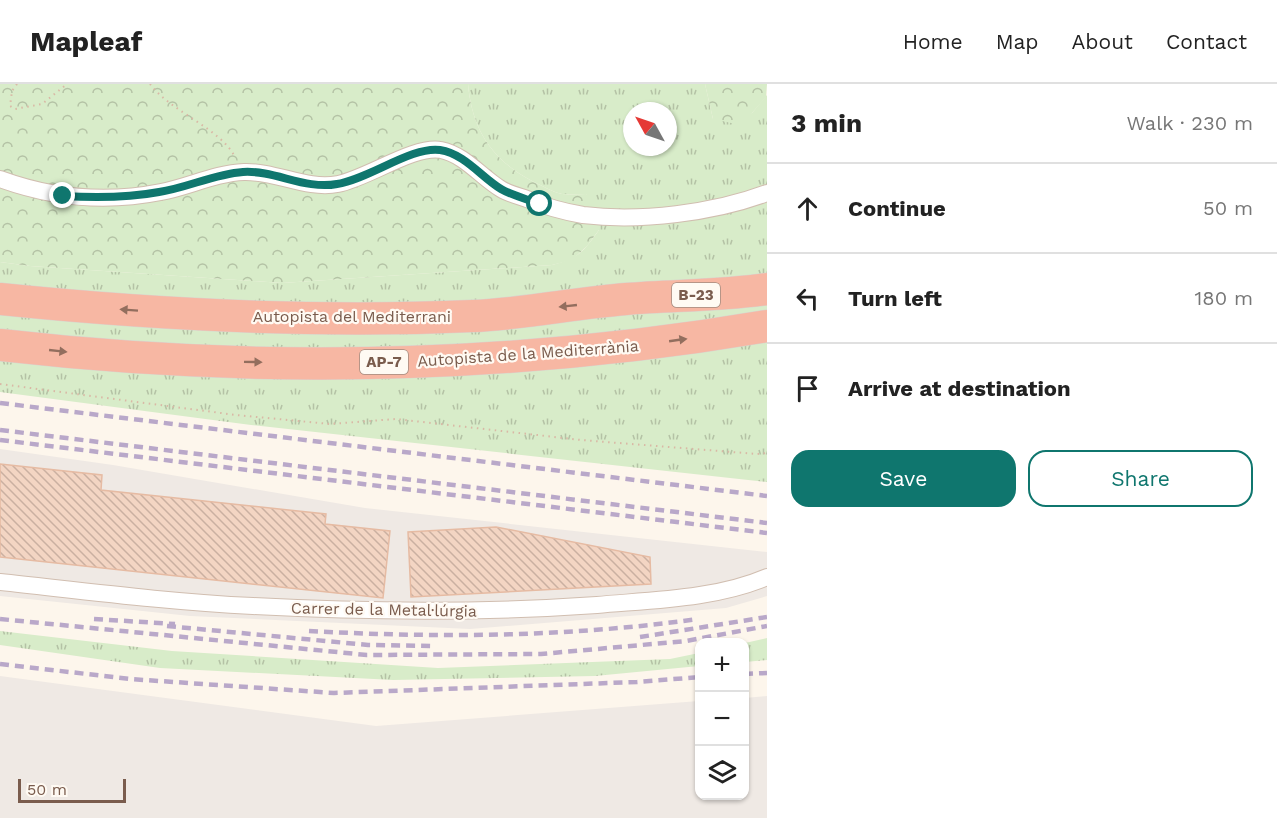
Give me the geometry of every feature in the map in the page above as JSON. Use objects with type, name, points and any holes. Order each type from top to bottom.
[{"type":"highway","points":[[626,299],[767,273]]},
{"type":"highway","name":"B-23","points":[[626,299],[767,289]]},
{"type":"highway","name":"Autopista del Mediterrani","points":[[0,299],[78,307],[238,316],[377,318],[475,316],[626,299]]},
{"type":"highway","name":"Autopista de la Mediterrània","points":[[0,345],[79,353],[206,360],[286,363],[413,362],[605,349],[767,326]]},
{"type":"street","points":[[0,179],[28,190],[99,199],[160,192],[244,172],[271,175],[320,186],[338,184],[384,168],[409,154],[439,150],[456,155],[502,190],[540,204],[583,215],[633,216],[692,211],[751,199],[767,193]]},
{"type":"street","name":"Carrer de la Metal·lúrgia","points":[[0,582],[251,606],[399,612],[531,610],[663,600],[730,588],[767,577]]},
{"type":"path","points":[[17,84],[12,91],[10,106],[15,110],[42,104],[68,84]]},
{"type":"path","points":[[150,84],[177,109],[203,126],[232,150],[244,172]]},
{"type":"path","points":[[0,384],[306,422],[330,424],[396,419],[581,440],[767,453]]},
{"type":"shaded area","points":[[0,449],[113,465],[365,508],[767,552],[767,596],[726,608],[470,629],[190,616],[0,596]]},
{"type":"shaded area","points":[[0,676],[376,726],[695,701],[695,800],[749,800],[749,698],[767,696],[767,818],[0,818]]},
{"type":"green space","points":[[0,84],[468,84],[470,100],[479,129],[495,153],[518,172],[550,190],[562,194],[586,194],[599,209],[599,230],[572,260],[552,265],[282,283],[0,262]]},
{"type":"green space","points":[[468,84],[705,84],[713,119],[752,113],[767,95],[767,482],[251,425],[0,392],[0,262],[282,283],[552,265],[575,257],[589,244],[599,230],[586,194],[554,192],[505,163],[486,141],[474,115]]},
{"type":"green space","points":[[705,84],[767,84],[766,97],[752,113],[736,124],[713,119]]},
{"type":"green space","points":[[0,631],[172,651],[438,668],[670,659],[695,654],[695,666],[595,676],[393,680],[160,668],[0,645]]},
{"type":"green space","points":[[767,638],[767,660],[749,662],[749,642]]},
{"type":"building","points":[[0,464],[102,475],[101,490],[326,514],[325,524],[390,531],[383,598],[0,557]]},
{"type":"building","points":[[496,527],[650,557],[651,584],[411,597],[408,532]]},
{"type":"railway","points":[[0,403],[767,496]]},
{"type":"railway","points":[[0,430],[767,523]]},
{"type":"railway","points":[[0,440],[767,533]]},
{"type":"railway","points":[[640,637],[767,617]]},
{"type":"railway","points":[[0,619],[367,655],[541,654],[686,641],[767,626]]},
{"type":"railway","points":[[94,619],[175,624]]},
{"type":"railway","points":[[309,631],[407,635],[553,633],[698,619]]},
{"type":"railway","points":[[167,626],[368,645],[436,646]]},
{"type":"railway","points":[[0,664],[130,679],[334,693],[637,682],[695,677]]},
{"type":"railway","points":[[749,674],[767,673]]},
{"type":"route","points":[[63,196],[99,199],[160,192],[244,172],[271,175],[320,186],[338,184],[384,168],[409,154],[439,150],[456,155],[502,190],[540,204]]}]
